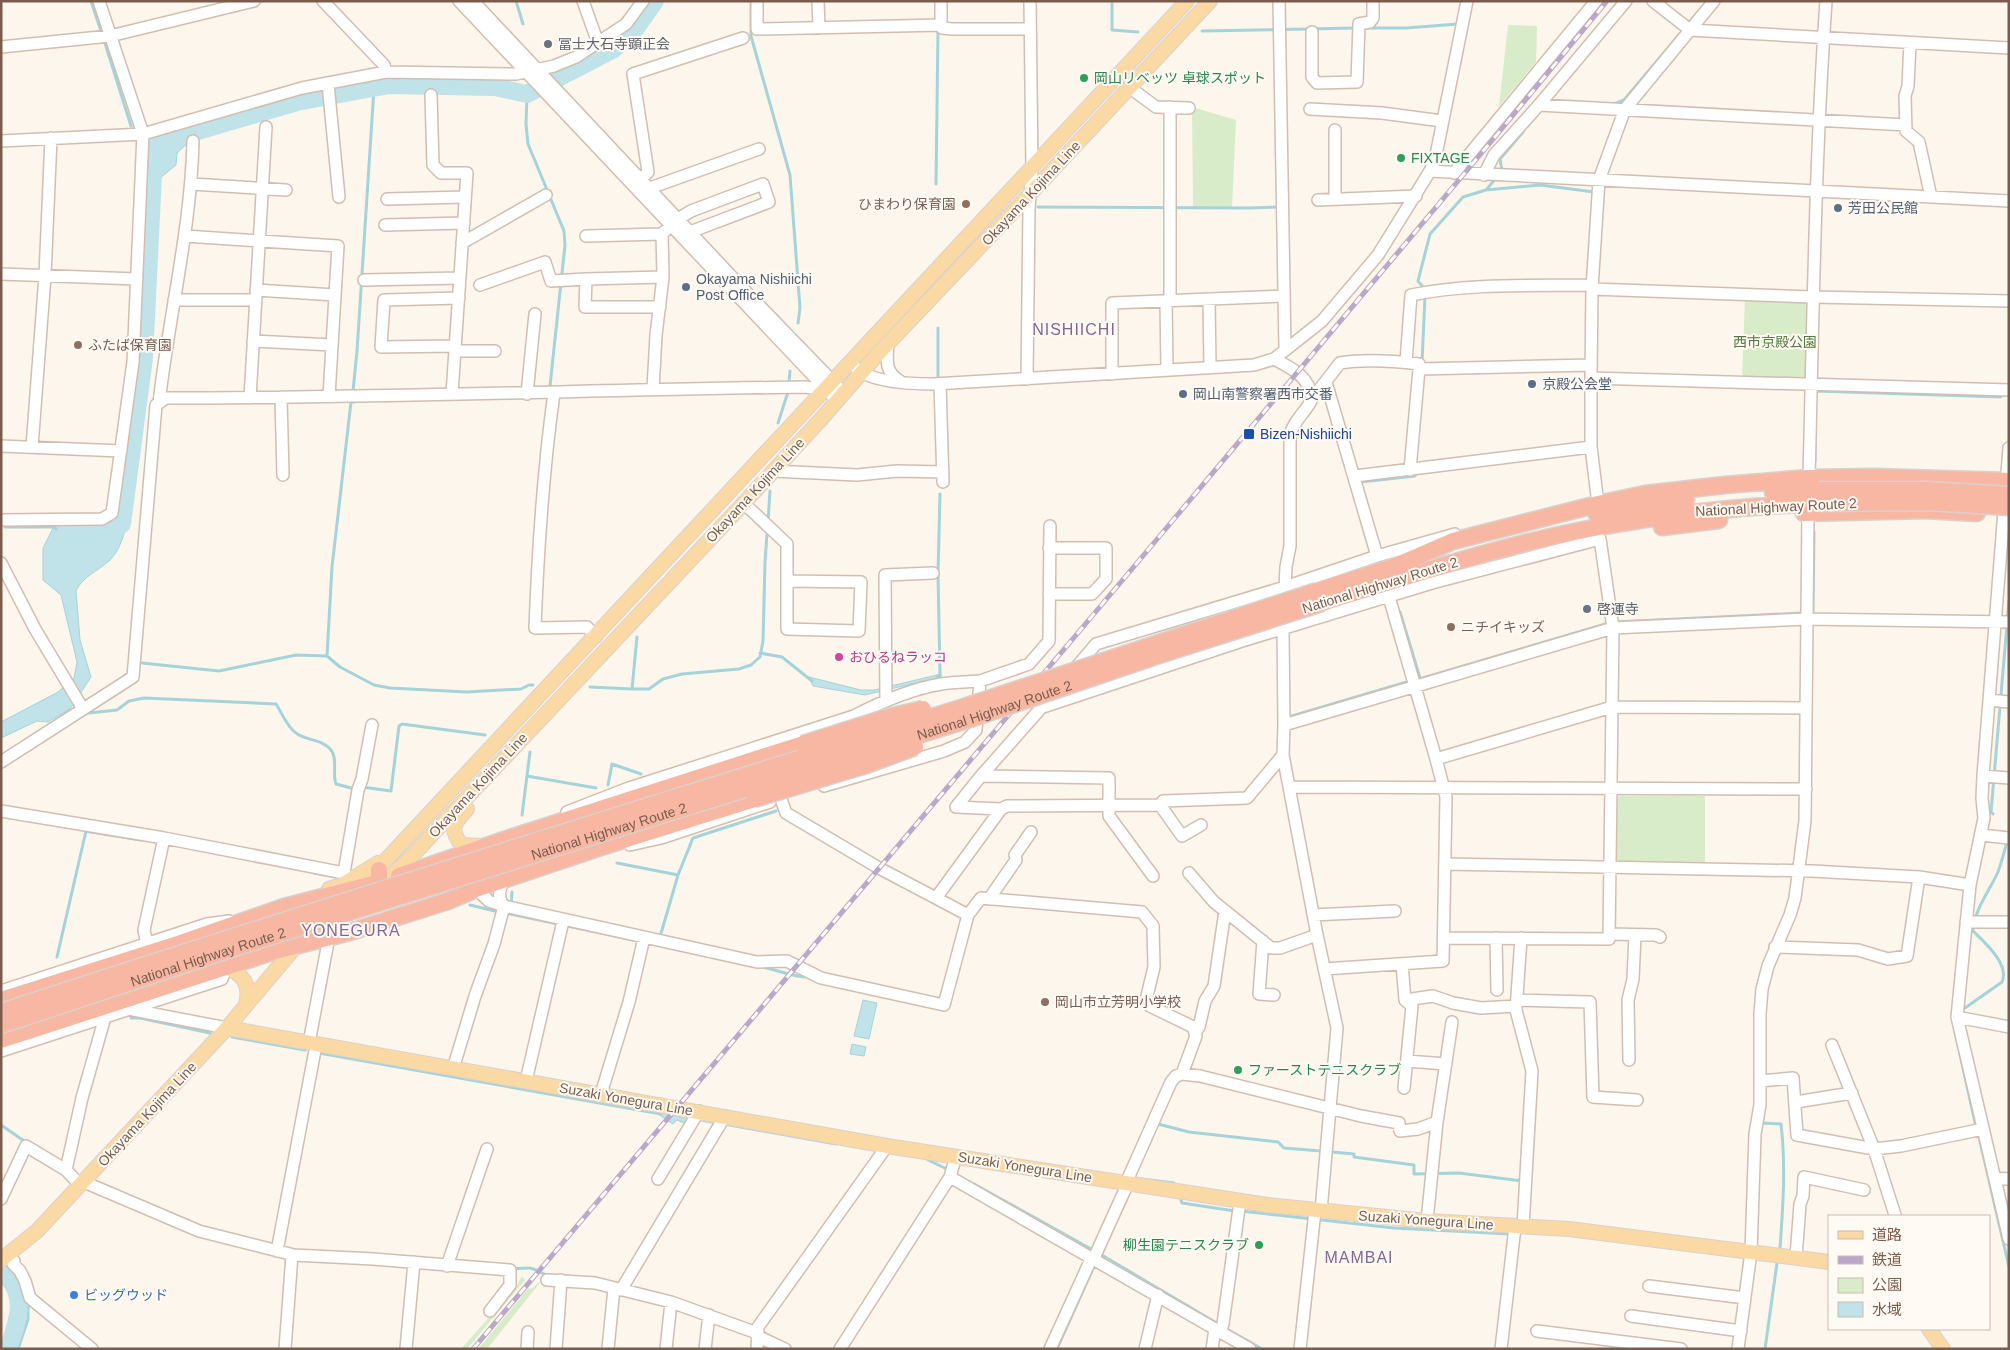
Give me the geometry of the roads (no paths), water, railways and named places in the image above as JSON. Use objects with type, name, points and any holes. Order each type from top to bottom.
[{"type":"highway","points":[[1393,567],[1453,542],[1598,504],[1645,494],[1725,485],[1814,496]]},
{"type":"highway","name":"National Highway Route 2","points":[[1,1012],[516,846],[996,697],[1159,642],[1526,542],[1580,530],[1688,512],[1772,505],[1814,496],[2008,486]]},
{"type":"highway","name":"National Highway Route 2","points":[[1,1025],[262,939],[970,719],[1162,654],[1320,597],[1393,567],[1516,533],[1644,506],[1725,495],[1814,496],[1928,502],[2007,512]]},
{"type":"highway","points":[[1526,542],[1600,539],[1647,529],[1724,519],[1814,496]]},
{"type":"highway","points":[[1,1000],[172,946],[243,920],[320,897],[351,880],[382,880],[885,718],[956,702],[996,697]]},
{"type":"highway","points":[[382,880],[389,896],[405,903],[476,888],[866,764],[927,742],[970,719]]},
{"type":"highway","points":[[1,1040],[98,1014],[226,967],[296,946],[320,934],[448,901],[476,888]]},
{"type":"highway","points":[[284,907],[313,910],[320,934]]},
{"type":"main road","name":"Okayama Kojima Line","points":[[320,934],[351,880],[398,850],[1187,1]]},
{"type":"main road","name":"Okayama Kojima Line","points":[[284,959],[320,934],[382,880],[481,782],[742,504],[888,343],[1210,1]]},
{"type":"main road","points":[[481,782],[471,806],[455,824],[454,831],[456,838],[462,845],[474,847],[490,846]]},
{"type":"main road","name":"Okayama Kojima Line","points":[[382,880],[398,850]]},
{"type":"main road","name":"Okayama Kojima Line","points":[[4,1257],[37,1231],[227,1028],[296,946]]},
{"type":"main road","points":[[226,967],[236,971],[248,986],[249,994],[246,1004]]},
{"type":"main road","name":"Suzaki Yonegura Line","points":[[227,1028],[601,1094],[722,1121],[1127,1183],[1239,1207],[1427,1222],[1569,1229],[1828,1262]]},
{"type":"main road","points":[[1930,1330],[1943,1349]]},
{"type":"street","points":[[1,520],[102,519],[112,513],[133,362],[142,134],[105,37],[99,1]]},
{"type":"street","points":[[1,47],[105,37],[254,1]]},
{"type":"street","points":[[323,1],[384,64],[386,72]]},
{"type":"street","points":[[459,1],[526,72],[541,81],[553,93],[637,183],[670,226],[840,397]]},
{"type":"street","points":[[473,1],[538,69],[541,81]]},
{"type":"street","points":[[583,1],[598,43]]},
{"type":"street","points":[[1,141],[142,134],[302,88],[328,86],[386,72],[516,74],[554,66],[569,60],[626,24],[643,1]]},
{"type":"street","points":[[756,1],[757,29],[942,25]]},
{"type":"street","points":[[818,1],[819,28]]},
{"type":"street","points":[[941,1],[942,28],[1030,29]]},
{"type":"street","points":[[1027,379],[1032,168],[1030,1]]},
{"type":"street","points":[[1279,1],[1281,206],[1285,349]]},
{"type":"street","points":[[1312,32],[1312,77],[1317,83],[1356,82],[1359,24],[1370,22],[1373,18],[1373,1]]},
{"type":"street","points":[[850,363],[861,373],[878,378],[904,383],[940,384],[1210,367],[1254,366],[1274,359],[1322,321],[1378,255],[1430,171],[1434,160],[1467,1]]},
{"type":"street","points":[[1454,173],[1596,1]]},
{"type":"street","points":[[1494,175],[1494,155],[1543,105],[1626,1]]},
{"type":"street","points":[[1653,1],[1686,27],[1824,38],[2009,48]]},
{"type":"street","points":[[1001,809],[956,807],[1096,644],[1285,587],[1377,556],[1536,512],[1598,504],[1591,447],[1591,365],[1592,287],[1599,180],[1625,109],[1686,27],[1714,1]]},
{"type":"street","points":[[1738,1349],[1751,1252],[1755,1134],[1760,1105],[1762,989],[1775,946],[1790,914],[1795,898],[1805,827],[1807,615],[1814,496],[1810,384],[1812,297],[1818,120],[1826,1]]},
{"type":"street","points":[[637,183],[648,172],[634,74],[743,38]]},
{"type":"street","points":[[1910,43],[1908,86],[1905,96],[1906,131],[1919,142],[1931,197]]},
{"type":"street","points":[[328,86],[339,197]]},
{"type":"street","points":[[1129,87],[1156,107],[1189,108]]},
{"type":"street","points":[[431,95],[433,165],[441,173],[467,173],[452,394]]},
{"type":"street","points":[[1543,105],[1906,125]]},
{"type":"street","points":[[1167,370],[1170,107]]},
{"type":"street","points":[[1310,109],[1382,113],[1442,121]]},
{"type":"street","points":[[250,398],[266,127]]},
{"type":"street","points":[[1335,130],[1335,199]]},
{"type":"street","points":[[32,447],[51,138]]},
{"type":"street","points":[[160,403],[165,351],[192,184],[193,141]]},
{"type":"street","points":[[637,183],[650,188],[759,149]]},
{"type":"street","points":[[1430,171],[2009,201]]},
{"type":"street","points":[[192,184],[286,190]]},
{"type":"street","points":[[670,226],[690,211],[763,184],[769,202],[690,232]]},
{"type":"street","points":[[650,188],[670,226],[656,334],[653,389]]},
{"type":"street","points":[[462,243],[546,195]]},
{"type":"street","points":[[1318,200],[1416,196]]},
{"type":"street","points":[[387,200],[466,197]]},
{"type":"street","points":[[385,225],[464,223]]},
{"type":"street","points":[[586,236],[670,226],[690,232],[829,386]]},
{"type":"street","points":[[185,236],[338,246],[329,396]]},
{"type":"street","points":[[480,285],[545,262],[551,281],[663,277]]},
{"type":"street","points":[[1,274],[136,279]]},
{"type":"street","points":[[364,280],[460,278]]},
{"type":"street","points":[[586,279],[585,307],[660,307]]},
{"type":"street","points":[[1406,362],[1411,295],[1425,292],[1485,287],[1592,287],[1812,297],[2009,301]]},
{"type":"street","points":[[174,300],[256,295],[335,295]]},
{"type":"street","points":[[1112,374],[1112,303],[1284,296]]},
{"type":"street","points":[[459,298],[384,300],[381,347],[455,348],[495,352]]},
{"type":"street","points":[[1209,299],[1210,367]]},
{"type":"street","points":[[527,394],[535,314]]},
{"type":"street","points":[[253,341],[332,345]]},
{"type":"street","points":[[888,343],[886,362],[888,370],[891,375],[904,383]]},
{"type":"street","points":[[1274,359],[1293,368],[1306,380],[1312,399]]},
{"type":"street","points":[[1300,1349],[1330,1107],[1337,1028],[1317,935],[1283,755],[1283,629],[1286,567],[1290,546],[1290,435],[1293,426],[1340,363],[1406,362],[1419,364],[1421,369],[1413,470]]},
{"type":"street","points":[[1421,369],[1591,365]]},
{"type":"street","points":[[1591,378],[2009,390]]},
{"type":"street","points":[[1326,382],[1377,556]]},
{"type":"street","points":[[772,471],[856,475],[897,471],[943,477],[940,384]]},
{"type":"street","points":[[1,762],[81,705],[133,677],[156,405],[166,398],[527,394],[653,389],[829,386]]},
{"type":"street","points":[[554,393],[542,483],[536,628],[587,627],[596,637]]},
{"type":"street","points":[[282,397],[283,475]]},
{"type":"street","points":[[1,446],[121,451]]},
{"type":"street","points":[[1355,476],[1591,447]]},
{"type":"street","points":[[2009,448],[2000,701],[1995,777],[1982,798],[1984,810],[1981,835],[1970,885],[1971,922],[1957,1017],[1979,1129],[1995,1178],[2009,1239]]},
{"type":"street","points":[[742,504],[750,509],[787,544],[787,581],[787,630],[859,631],[861,582],[787,581]]},
{"type":"street","points":[[513,837],[573,810],[629,788],[854,716],[886,693],[942,684],[980,681],[1029,664],[1049,641],[1050,526]]},
{"type":"street","points":[[1041,708],[1283,629],[1470,572],[1600,539],[1613,625],[1609,939],[1444,938]]},
{"type":"street","points":[[1049,594],[1092,594],[1106,579],[1106,548],[1050,548]]},
{"type":"street","points":[[1,563],[35,629],[81,705]]},
{"type":"street","points":[[886,693],[885,575],[933,574]]},
{"type":"street","points":[[1324,969],[1443,961],[1446,797],[1415,682],[1389,597]]},
{"type":"street","points":[[1284,725],[1415,682],[1613,625],[1807,615],[2003,622]]},
{"type":"street","points":[[598,848],[614,848],[661,838],[823,786],[944,751],[965,742],[976,730],[980,681]]},
{"type":"street","points":[[1436,759],[1612,707],[1806,708]]},
{"type":"street","points":[[1,811],[163,841],[351,880],[359,787],[372,725]]},
{"type":"street","points":[[806,732],[823,786]]},
{"type":"street","points":[[936,898],[1001,809],[1007,806],[1160,805],[1163,801],[1247,798],[1283,755]]},
{"type":"street","points":[[981,776],[1109,778],[1109,816],[1153,876]]},
{"type":"street","points":[[1289,787],[1806,789]]},
{"type":"street","points":[[781,799],[786,813],[879,868],[968,916]]},
{"type":"street","points":[[1160,805],[1182,836],[1201,825]]},
{"type":"street","points":[[989,899],[1016,860],[1015,855],[1031,832]]},
{"type":"street","points":[[1981,835],[2009,838]]},
{"type":"street","points":[[147,944],[144,930],[163,841]]},
{"type":"street","points":[[1445,864],[1799,870],[1920,877],[1970,885]]},
{"type":"street","points":[[1190,873],[1214,902],[1271,948],[1280,948],[1317,935]]},
{"type":"street","points":[[1775,946],[1858,950],[1888,959],[1907,956],[1920,877]]},
{"type":"street","points":[[504,879],[501,884],[499,897],[500,902],[506,909]]},
{"type":"street","points":[[476,888],[489,901],[506,909],[562,924],[756,962],[787,961],[821,978],[944,1005],[968,916],[981,898],[1142,912],[1153,926],[1154,966],[1146,1000],[1150,1006],[1193,1027],[1196,1036],[1180,1075],[1171,1082],[1096,1257],[1050,1349]]},
{"type":"street","points":[[453,1069],[475,996],[506,909]]},
{"type":"street","points":[[1194,1032],[1199,1027],[1205,1001],[1214,986],[1225,910]]},
{"type":"street","points":[[1313,914],[1396,910]]},
{"type":"street","points":[[1,991],[207,924],[243,920]]},
{"type":"street","points":[[1971,922],[2009,922]]},
{"type":"street","points":[[526,1081],[562,924]]},
{"type":"street","points":[[277,1248],[313,1044],[320,934]]},
{"type":"street","points":[[1609,934],[1656,935],[1660,937]]},
{"type":"street","points":[[1629,1060],[1628,1000],[1634,979],[1634,935]]},
{"type":"street","points":[[1496,938],[1497,990]]},
{"type":"street","points":[[1501,1349],[1519,1226],[1532,1071],[1517,1003],[1521,938]]},
{"type":"street","points":[[601,1094],[629,1002],[643,941]]},
{"type":"street","points":[[1263,941],[1259,994],[1274,995]]},
{"type":"street","points":[[1402,964],[1405,1000],[1412,1006],[1404,1088]]},
{"type":"street","points":[[1,1051],[98,1014],[131,1010],[222,979],[226,967]]},
{"type":"street","points":[[1405,1000],[1433,996],[1453,1003],[1481,1008],[1517,1003],[1590,1002],[1593,1097],[1637,1100]]},
{"type":"street","points":[[131,1010],[227,1028]]},
{"type":"street","points":[[66,1168],[98,1014]]},
{"type":"street","points":[[1957,1017],[2009,1027]]},
{"type":"street","points":[[1427,1222],[1437,1122],[1452,1022]]},
{"type":"street","points":[[1832,1045],[1874,1149],[1895,1215]]},
{"type":"street","points":[[1407,1061],[1446,1064]]},
{"type":"street","points":[[1180,1075],[1200,1076],[1361,1116],[1399,1123],[1400,1131],[1418,1129],[1437,1122]]},
{"type":"street","points":[[1760,1082],[1793,1078],[1797,1135],[1874,1149],[1902,1146],[1979,1129]]},
{"type":"street","points":[[1796,1102],[1852,1093]]},
{"type":"street","points":[[658,1179],[696,1116]]},
{"type":"street","points":[[608,1349],[617,1289],[722,1121]]},
{"type":"street","points":[[1,1199],[26,1146],[66,1168],[82,1183],[199,1232],[277,1248],[292,1255],[448,1263],[510,1270],[510,1285],[490,1311]]},
{"type":"street","points":[[757,1349],[758,1327],[887,1146]]},
{"type":"street","points":[[448,1263],[487,1149]]},
{"type":"street","points":[[840,1349],[951,1174],[956,1156]]},
{"type":"street","points":[[951,1174],[1096,1257],[1158,1295],[1220,1328],[1250,1349]]},
{"type":"street","points":[[1796,1257],[1804,1177],[1864,1190]]},
{"type":"street","points":[[1995,1178],[2009,1179]]},
{"type":"street","points":[[1212,1349],[1220,1328],[1239,1207]]},
{"type":"street","points":[[286,1349],[292,1255]]},
{"type":"street","points":[[4,1257],[14,1261],[13,1264],[20,1271],[25,1281],[30,1298],[92,1349]]},
{"type":"street","points":[[406,1349],[414,1262]]},
{"type":"street","points":[[547,1280],[595,1283],[671,1302],[709,1315],[757,1335],[784,1349]]},
{"type":"street","points":[[556,1349],[561,1280]]},
{"type":"street","points":[[1650,1286],[1745,1298]]},
{"type":"street","points":[[1145,1349],[1158,1295]]},
{"type":"street","points":[[666,1349],[671,1302]]},
{"type":"street","points":[[705,1349],[709,1315]]},
{"type":"street","points":[[1631,1316],[1741,1331]]},
{"type":"street","points":[[1537,1331],[1681,1349]]},
{"type":"street","points":[[527,1349],[528,1332]]},
{"type":"water","points":[[187,128],[191,140],[177,153],[176,165],[160,178],[144,179],[149,137]]},
{"type":"water","points":[[55,524],[126,525],[124,535],[112,558],[86,578],[76,591],[80,640],[91,677],[70,709],[48,722],[37,721],[1,738],[1,722],[58,692],[74,678],[77,662],[61,595],[43,580],[43,548]]},
{"type":"water","points":[[941,674],[941,677],[865,695],[813,686],[809,677],[861,690],[874,690]]},
{"type":"water","points":[[863,1000],[877,1003],[869,1039],[854,1036]]},
{"type":"water","points":[[852,1044],[866,1047],[864,1056],[850,1054]]},
{"type":"water","points":[[658,1111],[690,1116],[686,1124],[677,1120],[673,1124],[658,1114]]},
{"type":"waterway","points":[[91,1],[102,34]]},
{"type":"waterway","points":[[516,1],[523,24]]},
{"type":"waterway","points":[[167,140],[297,102],[389,85],[495,87],[527,94],[614,49],[636,28],[655,1]]},
{"type":"waterway","points":[[751,1],[751,36],[790,175],[800,308],[798,323]]},
{"type":"waterway","points":[[1112,1],[1112,30],[1138,32]]},
{"type":"waterway","points":[[1688,24],[1697,13]]},
{"type":"waterway","points":[[1367,28],[1406,28],[1458,24]]},
{"type":"waterway","points":[[1202,31],[1355,28]]},
{"type":"waterway","points":[[1614,104],[1624,100],[1684,29]]},
{"type":"waterway","points":[[936,184],[938,30]]},
{"type":"waterway","points":[[104,40],[131,126]]},
{"type":"waterway","points":[[353,391],[374,88]]},
{"type":"waterway","points":[[527,94],[526,124],[528,144],[564,231],[565,245],[550,386]]},
{"type":"waterway","points":[[1502,171],[1500,159],[1523,132]]},
{"type":"waterway","points":[[103,537],[122,524],[144,358],[154,155]]},
{"type":"waterway","points":[[1486,190],[1497,177]]},
{"type":"waterway","points":[[1422,363],[1425,296],[1424,288],[1418,281],[1430,234],[1463,197],[1486,190],[1540,185],[1594,192]]},
{"type":"waterway","points":[[1038,207],[1280,207]]},
{"type":"waterway","points":[[938,328],[938,377]]},
{"type":"waterway","points":[[778,423],[788,392],[790,371]]},
{"type":"waterway","points":[[1816,394],[1816,391],[2001,397]]},
{"type":"waterway","points":[[327,656],[332,567],[351,402],[354,402]]},
{"type":"waterway","points":[[1815,442],[1815,461]]},
{"type":"waterway","points":[[1361,483],[1415,476],[1415,470]]},
{"type":"waterway","points":[[768,521],[770,491]]},
{"type":"waterway","points":[[937,676],[940,676],[938,574],[940,494]]},
{"type":"waterway","points":[[5,527],[54,527],[56,529]]},
{"type":"waterway","points":[[1810,613],[1813,613],[1814,532]]},
{"type":"waterway","points":[[632,689],[649,689],[663,679],[682,674],[739,669],[751,665],[760,657],[763,641],[767,534]]},
{"type":"waterway","points":[[1993,814],[1991,812],[2009,601]]},
{"type":"waterway","points":[[1400,612],[1420,678]]},
{"type":"waterway","points":[[1615,622],[1803,613]]},
{"type":"waterway","points":[[1416,680],[1609,623]]},
{"type":"waterway","points":[[590,687],[632,689],[637,637]]},
{"type":"waterway","points":[[760,653],[782,657],[812,681]]},
{"type":"waterway","points":[[142,663],[219,671],[296,655],[327,656],[340,667],[374,685],[390,688],[467,692],[521,689],[533,685]]},
{"type":"waterway","points":[[1292,716],[1410,681]]},
{"type":"waterway","points":[[89,713],[117,710],[129,701],[144,698],[276,704],[287,724],[300,736],[328,746],[334,757],[336,784],[351,788],[355,787]]},
{"type":"waterway","points":[[362,787],[391,791],[399,726],[402,724],[485,735]]},
{"type":"waterway","points":[[522,815],[530,752]]},
{"type":"waterway","points":[[608,785],[612,764],[641,774]]},
{"type":"waterway","points":[[527,776],[596,788]]},
{"type":"waterway","points":[[617,863],[678,875],[693,838],[776,811]]},
{"type":"waterway","points":[[85,831],[141,840]]},
{"type":"waterway","points":[[57,957],[86,831]]},
{"type":"waterway","points":[[1965,1008],[2002,982],[2004,975],[1995,954],[1973,931],[1976,915],[1998,872],[2006,845]]},
{"type":"waterway","points":[[314,873],[335,877]]},
{"type":"waterway","points":[[660,937],[678,875]]},
{"type":"waterway","points":[[511,906],[512,892]]},
{"type":"waterway","points":[[470,905],[499,912]]},
{"type":"waterway","points":[[506,913],[634,940]]},
{"type":"waterway","points":[[762,967],[791,975],[808,977]]},
{"type":"waterway","points":[[131,1018],[140,1018],[210,1033]]},
{"type":"waterway","points":[[1955,1032],[1976,1127]]},
{"type":"waterway","points":[[232,1037],[305,1050]]},
{"type":"waterway","points":[[319,1053],[661,1114]]},
{"type":"waterway","points":[[696,1119],[717,1123]]},
{"type":"waterway","points":[[1762,1123],[1781,1124],[1784,1171],[1780,1248]]},
{"type":"waterway","points":[[724,1124],[836,1144]]},
{"type":"waterway","points":[[1158,1124],[1189,1132],[1278,1142],[1284,1148],[1321,1151]]},
{"type":"waterway","points":[[1,1125],[27,1143]]},
{"type":"waterway","points":[[1978,1133],[2009,1267]]},
{"type":"waterway","points":[[1332,1152],[1414,1165],[1414,1174],[1459,1173],[1522,1181]]},
{"type":"waterway","points":[[928,1160],[949,1170]]},
{"type":"waterway","points":[[1142,1179],[1174,1183],[1175,1185]]},
{"type":"waterway","points":[[974,1184],[1100,1254],[1220,1325]]},
{"type":"waterway","points":[[1181,1200],[1182,1203],[1235,1211]]},
{"type":"waterway","points":[[1241,1211],[1394,1228],[1510,1234]]},
{"type":"waterway","points":[[1765,1349],[1777,1263]]},
{"type":"waterway","points":[[1057,1349],[1095,1264]]},
{"type":"waterway","points":[[513,1268],[532,1268],[549,1275]]},
{"type":"waterway","points":[[1,1271],[10,1280],[15,1289],[19,1308],[18,1318],[8,1349]]},
{"type":"waterway","points":[[18,1349],[28,1319],[28,1302]]},
{"type":"waterway","points":[[1225,1328],[1262,1349]]},
{"type":"waterway","points":[[761,1331],[773,1338]]},
{"type":"railway","points":[[473,1349],[1153,544],[1607,1]]},
{"type":"place","name":"冨士大石寺顕正会","points":[[548,44]]},
{"type":"place","name":"岡山リベッツ 卓球スポット","points":[[1084,78]]},
{"type":"place","name":"FIXTAGE","points":[[1401,158]]},
{"type":"place","name":"ひまわり保育園","points":[[966,204]]},
{"type":"place","name":"芳田公民館","points":[[1838,208]]},
{"type":"place","name":"Okayama Nishiichi Post Office","points":[[686,287]]},
{"type":"place","name":"ふたば保育園","points":[[78,345]]},
{"type":"place","name":"京殿公会堂","points":[[1532,384]]},
{"type":"place","name":"岡山南警察署西市交番","points":[[1183,394]]},
{"type":"place","name":"Bizen-Nishiichi","points":[[1249,434]]},
{"type":"place","name":"啓運寺","points":[[1587,609]]},
{"type":"place","name":"ニチイキッズ","points":[[1451,627]]},
{"type":"place","name":"おひるねラッコ","points":[[839,657]]},
{"type":"place","name":"岡山市立芳明小学校","points":[[1045,1002]]},
{"type":"place","name":"ファーストテニスクラブ","points":[[1238,1070]]},
{"type":"place","name":"柳生園テニスクラブ","points":[[1259,1245]]},
{"type":"place","name":"ビッグウッド","points":[[74,1295]]},
{"type":"district","name":"NISHIICHI","points":[[1074,329]]},
{"type":"district","name":"YONEGURA","points":[[351,930]]},
{"type":"district","name":"MAMBAI","points":[[1359,1257]]},
{"type":"park label","name":"西市京殿公園","points":[[1775,342]]}]
